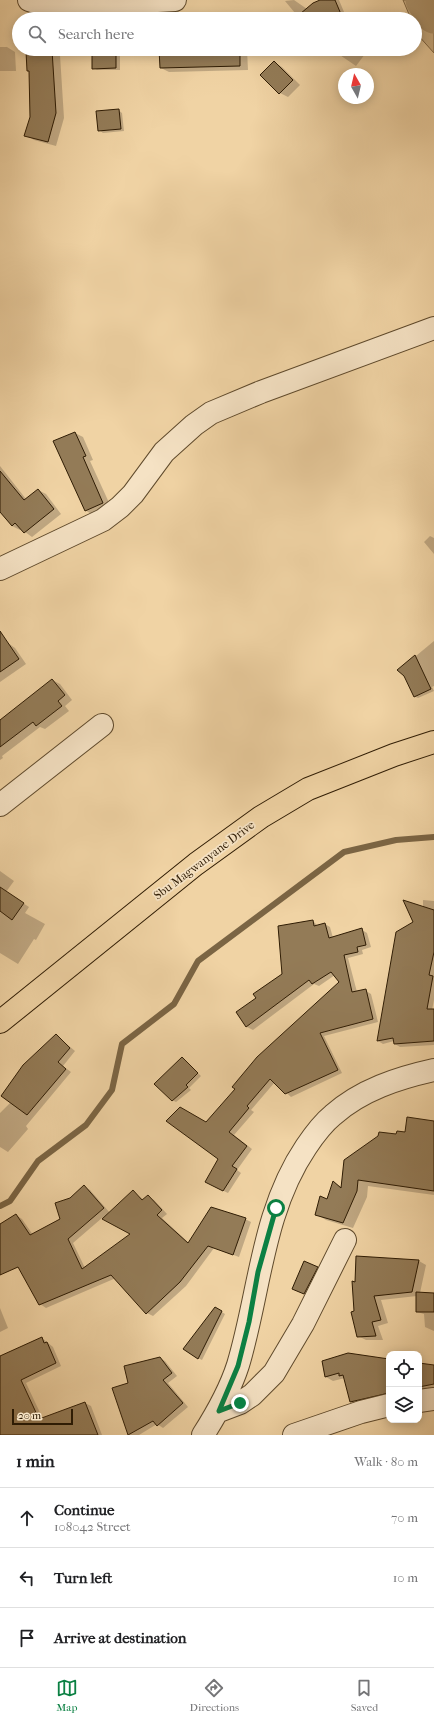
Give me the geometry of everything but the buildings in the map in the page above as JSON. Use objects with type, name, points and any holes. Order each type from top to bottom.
[{"type":"main road","name":"Sbu Magwanyane Drive","points":[[0,1022],[196,864],[261,817],[308,790],[394,755],[434,742]]},
{"type":"street","points":[[29,0],[51,7],[176,0]]},
{"type":"street","points":[[0,569],[103,520],[120,508],[133,494],[164,452],[194,425],[211,413],[261,392],[434,328]]},
{"type":"street","points":[[0,805],[102,725]]},
{"type":"street","points":[[203,1435],[219,1411],[238,1366],[249,1322],[258,1272],[276,1208],[284,1185],[296,1161],[317,1131],[332,1115],[354,1099],[384,1084],[434,1070]]},
{"type":"street","points":[[219,1411],[240,1403],[252,1395],[274,1373],[303,1324],[345,1240]]},
{"type":"street","points":[[422,1401],[434,1399]]},
{"type":"street","points":[[294,1435],[361,1412],[386,1406]]},
{"type":"shaded area","points":[[403,0],[434,0],[434,53],[422,40],[422,12],[408,12]]},
{"type":"waterway","points":[[424,0],[434,15]]},
{"type":"waterway","points":[[0,1206],[10,1201],[38,1161],[86,1125],[112,1090],[122,1044],[174,1004],[198,961],[344,852],[396,840],[434,837]]},
{"type":"route","points":[[240,1403],[219,1411],[238,1366],[249,1322],[258,1272],[276,1208]]}]
